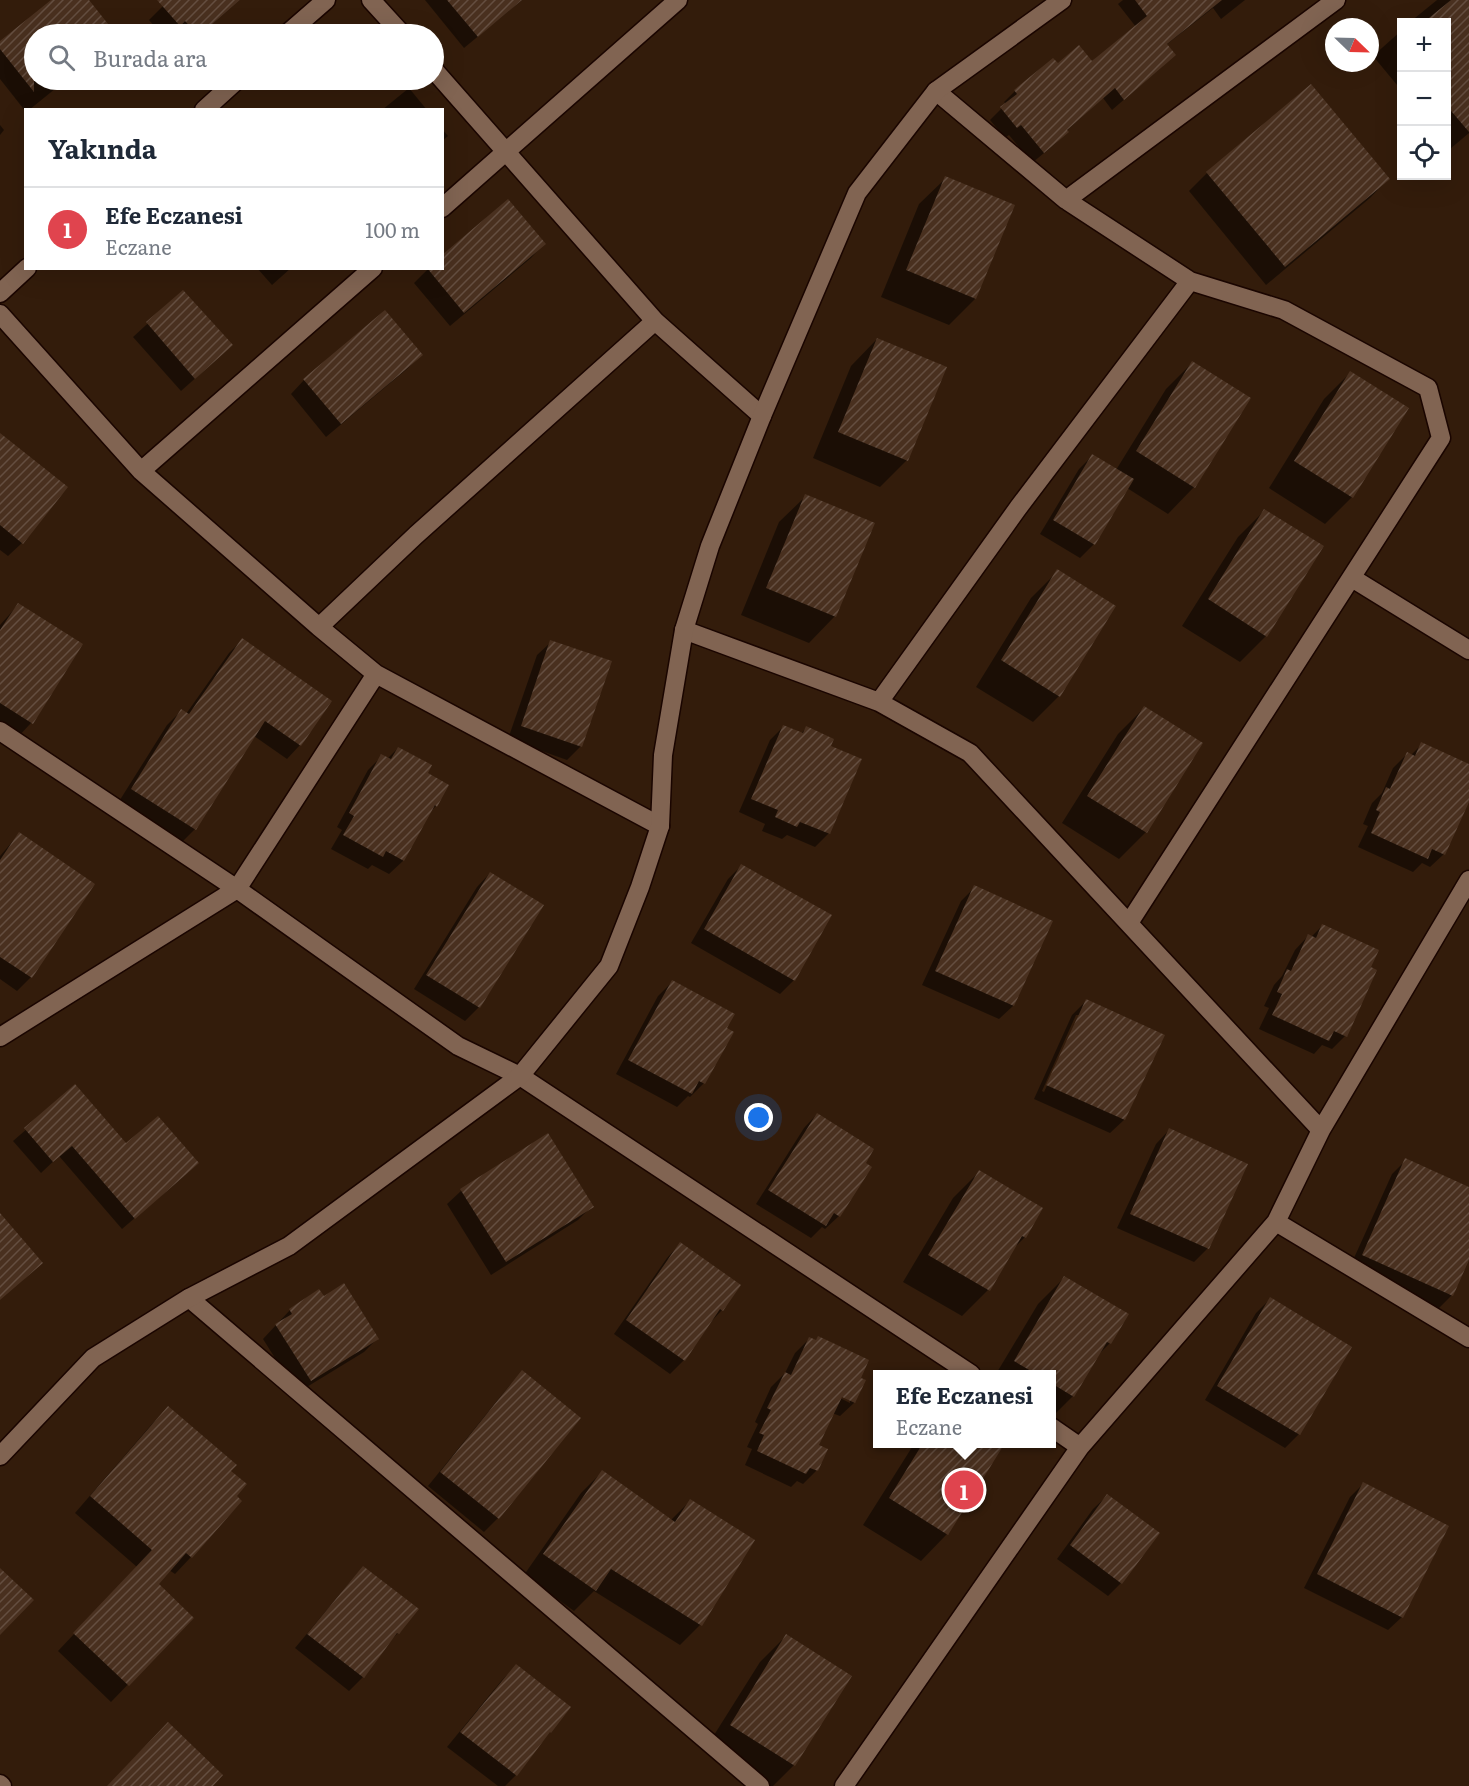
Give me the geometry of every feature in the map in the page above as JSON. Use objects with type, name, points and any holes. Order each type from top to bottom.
[{"type":"street","points":[[298,24],[326,0]]},
{"type":"street","points":[[371,0],[393,24]]},
{"type":"street","points":[[444,206],[678,0]]},
{"type":"street","points":[[0,1456],[93,1358],[189,1298],[289,1246],[520,1076],[609,966],[640,887],[660,826],[663,755],[684,630],[710,546],[762,416],[857,194],[936,91],[1062,0]]},
{"type":"street","points":[[1066,200],[1336,0]]},
{"type":"street","points":[[444,81],[656,321],[762,416]]},
{"type":"street","points":[[206,108],[226,90]]},
{"type":"street","points":[[936,91],[1066,200],[1190,281],[1284,310],[1428,388],[1442,438],[1129,923]]},
{"type":"street","points":[[0,293],[25,270]]},
{"type":"street","points":[[141,471],[371,270]]},
{"type":"street","points":[[879,702],[1018,508],[1190,281]]},
{"type":"street","points":[[0,314],[141,471],[375,674],[660,826]]},
{"type":"street","points":[[319,627],[416,535],[656,321]]},
{"type":"street","points":[[1352,578],[1469,650]]},
{"type":"street","points":[[684,630],[879,702],[970,753],[1321,1130]]},
{"type":"street","points":[[0,1037],[237,889],[375,674]]},
{"type":"street","points":[[0,731],[237,889],[458,1046],[520,1076],[965,1370]]},
{"type":"street","points":[[844,1786],[1080,1447],[1276,1222],[1321,1130],[1469,880]]},
{"type":"street","points":[[1276,1222],[1469,1338]]},
{"type":"street","points":[[189,1298],[760,1786]]},
{"type":"street","points":[[1056,1430],[1080,1447]]},
{"type":"building","points":[[51,0],[89,0],[108,24],[24,24],[24,79],[0,49],[0,41]]},
{"type":"building","points":[[157,0],[240,0],[212,24],[188,24],[185,21],[178,24]]},
{"type":"building","points":[[447,0],[522,0],[478,37]]},
{"type":"building","points":[[1135,0],[1222,0],[1167,44],[1176,55],[1124,100],[1115,88],[1044,153],[1021,125],[1017,128],[1000,107],[1017,94],[1014,90],[1053,58],[1058,63],[1079,45],[1092,61],[1147,16]]},
{"type":"building","points":[[1451,0],[1469,0],[1469,132],[1451,111],[1451,18],[1429,18]]},
{"type":"building","points":[[1311,84],[1390,179],[1285,267],[1206,172]]},
{"type":"building","points":[[945,176],[1015,205],[976,299],[906,270]]},
{"type":"building","points":[[508,199],[546,244],[464,313],[429,270],[444,270],[444,253]]},
{"type":"building","points":[[183,290],[233,345],[195,379],[146,322]]},
{"type":"building","points":[[385,310],[423,355],[341,424],[303,379]]},
{"type":"building","points":[[877,338],[947,367],[908,461],[838,432]]},
{"type":"building","points":[[1192,361],[1251,398],[1195,488],[1136,451]]},
{"type":"building","points":[[1350,371],[1409,408],[1353,498],[1294,461]]},
{"type":"building","points":[[0,433],[68,487],[23,544],[0,525]]},
{"type":"building","points":[[1092,454],[1134,479],[1095,545],[1053,520]]},
{"type":"building","points":[[805,494],[875,523],[836,617],[766,588]]},
{"type":"building","points":[[1264,509],[1324,546],[1267,637],[1208,599]]},
{"type":"building","points":[[1057,569],[1116,606],[1060,697],[1001,660]]},
{"type":"building","points":[[18,603],[83,644],[33,724],[0,703],[0,630]]},
{"type":"building","points":[[242,638],[332,701],[301,746],[265,721],[196,830],[131,789],[181,709],[189,714]]},
{"type":"building","points":[[550,640],[612,661],[582,747],[521,726]]},
{"type":"building","points":[[1144,706],[1203,743],[1147,833],[1087,796]]},
{"type":"building","points":[[783,725],[803,733],[806,726],[834,739],[831,746],[862,759],[830,834],[800,822],[797,827],[775,817],[778,810],[751,799]]},
{"type":"building","points":[[1421,742],[1469,764],[1469,802],[1445,855],[1432,849],[1428,859],[1371,833],[1380,812],[1376,810],[1386,787],[1390,789],[1407,752],[1415,756]]},
{"type":"building","points":[[398,747],[432,765],[428,773],[449,785],[437,807],[435,805],[404,861],[386,851],[383,857],[343,835],[354,816],[349,813],[381,754],[391,759]]},
{"type":"building","points":[[19,832],[95,884],[32,978],[0,957],[0,860]]},
{"type":"building","points":[[741,864],[832,915],[795,981],[704,929]]},
{"type":"building","points":[[490,872],[544,905],[480,1008],[426,975]]},
{"type":"building","points":[[974,885],[1053,921],[1014,1006],[935,971]]},
{"type":"building","points":[[1322,924],[1379,950],[1371,967],[1377,970],[1347,1037],[1334,1031],[1329,1041],[1272,1015],[1282,994],[1277,992],[1287,969],[1291,971],[1308,934],[1316,938]]},
{"type":"building","points":[[672,980],[735,1014],[727,1028],[734,1032],[705,1084],[699,1081],[692,1094],[628,1060]]},
{"type":"building","points":[[1086,999],[1165,1035],[1125,1120],[1046,1085]]},
{"type":"building","points":[[75,1084],[126,1143],[158,1116],[199,1163],[135,1219],[72,1146],[53,1162],[24,1128]]},
{"type":"building","points":[[817,1113],[874,1149],[866,1163],[872,1167],[840,1217],[834,1213],[826,1226],[768,1190]]},
{"type":"building","points":[[1169,1128],[1248,1164],[1209,1249],[1130,1214]]},
{"type":"building","points":[[548,1133],[594,1207],[506,1262],[460,1189]]},
{"type":"building","points":[[1405,1158],[1469,1187],[1469,1260],[1453,1296],[1362,1255]]},
{"type":"building","points":[[979,1170],[1043,1208],[1026,1238],[1022,1236],[990,1291],[928,1255]]},
{"type":"building","points":[[0,1213],[43,1263],[0,1300]]},
{"type":"building","points":[[680,1242],[741,1285],[723,1311],[720,1309],[685,1361],[626,1320]]},
{"type":"building","points":[[1064,1276],[1129,1314],[1111,1344],[1107,1342],[1074,1397],[1056,1386],[1056,1370],[1029,1370],[1014,1361]]},
{"type":"building","points":[[344,1283],[379,1339],[311,1381],[275,1324],[292,1314],[289,1309],[319,1289],[324,1296]]},
{"type":"building","points":[[1270,1297],[1352,1347],[1300,1435],[1217,1386]]},
{"type":"building","points":[[818,1336],[869,1360],[861,1378],[866,1380],[855,1403],[842,1397],[819,1445],[828,1449],[818,1471],[810,1468],[806,1474],[757,1451],[764,1435],[759,1433],[771,1410],[767,1408],[785,1372],[791,1375],[809,1337],[816,1340]]},
{"type":"building","points":[[522,1370],[581,1418],[499,1519],[440,1472]]},
{"type":"building","points":[[168,1406],[237,1465],[231,1471],[247,1484],[237,1496],[242,1501],[192,1558],[186,1553],[159,1584],[194,1618],[129,1686],[73,1633],[152,1550],[90,1496]]},
{"type":"building","points":[[920,1448],[1002,1448],[948,1535],[889,1498]]},
{"type":"building","points":[[602,1470],[675,1522],[690,1499],[755,1540],[702,1626],[611,1569],[596,1591],[543,1554]]},
{"type":"building","points":[[1363,1482],[1449,1526],[1403,1618],[1317,1574]]},
{"type":"building","points":[[1107,1494],[1160,1533],[1122,1584],[1070,1545]]},
{"type":"building","points":[[363,1566],[419,1609],[399,1634],[397,1633],[364,1678],[307,1634]]},
{"type":"building","points":[[0,1568],[34,1600],[0,1635]]},
{"type":"building","points":[[786,1634],[852,1676],[795,1766],[730,1725]]},
{"type":"building","points":[[516,1664],[571,1707],[517,1776],[460,1732]]},
{"type":"building","points":[[168,1722],[223,1775],[213,1786],[107,1786]]},
{"type":"place","name":"Efe Eczanesi","points":[[964,1490]]}]
